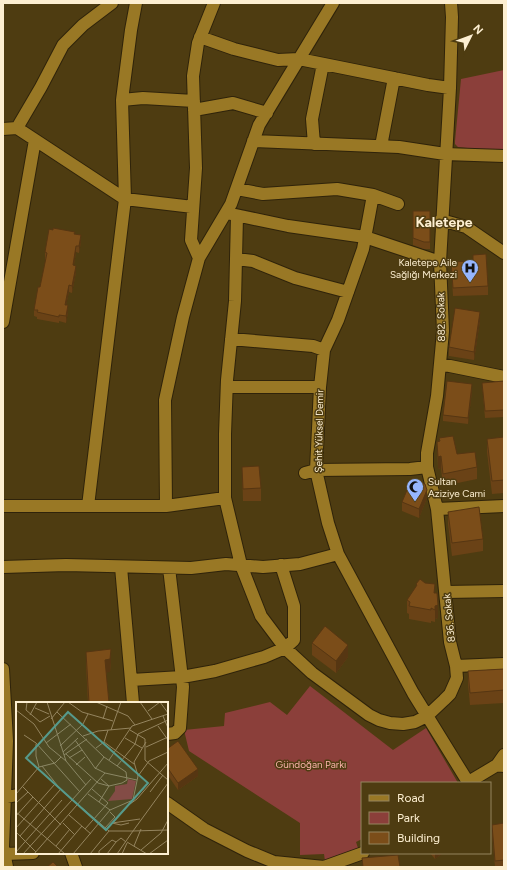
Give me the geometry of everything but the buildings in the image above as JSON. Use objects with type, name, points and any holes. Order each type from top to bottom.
[{"type":"street","points":[[17,128],[63,45],[83,25],[112,3]]},
{"type":"street","points":[[88,506],[126,199],[122,100],[136,3]]},
{"type":"street","points":[[199,258],[191,240],[196,168],[193,76],[198,43],[214,3]]},
{"type":"street","points":[[333,3],[259,126],[231,204],[236,258],[235,301],[227,387],[225,498],[241,565],[261,616],[285,648],[312,673],[368,715],[390,723],[403,724],[415,722],[427,716]]},
{"type":"street","name":"882. Sokak","points":[[437,509],[427,467],[427,453],[437,396],[443,331],[440,262],[441,220],[450,88],[451,3]]},
{"type":"street","points":[[200,37],[234,49],[278,60],[299,59],[428,86],[450,88]]},
{"type":"street","points":[[314,144],[312,119],[323,64]]},
{"type":"street","points":[[381,146],[394,78]]},
{"type":"street","points":[[122,100],[143,98],[194,106],[233,103],[266,113]]},
{"type":"street","points":[[3,128],[17,128],[126,199],[193,207]]},
{"type":"street","points":[[3,317],[35,140]]},
{"type":"street","points":[[253,141],[399,147],[446,154],[504,156]]},
{"type":"street","points":[[237,189],[263,194],[337,189],[373,195],[398,204]]},
{"type":"street","name":"Şehit Yüksel Demir","points":[[373,195],[363,249],[338,320],[324,350],[310,472],[338,554],[427,716],[468,782]]},
{"type":"street","points":[[232,214],[288,226],[365,237],[440,262]]},
{"type":"street","points":[[166,506],[165,400],[183,317],[199,258],[232,214]]},
{"type":"street","points":[[441,220],[466,227],[504,253]]},
{"type":"street","points":[[236,258],[253,261],[295,278],[348,292]]},
{"type":"street","points":[[231,339],[313,346],[324,350]]},
{"type":"street","points":[[440,364],[504,377]]},
{"type":"street","points":[[227,387],[320,387]]},
{"type":"street","points":[[310,472],[410,469],[427,467]]},
{"type":"street","points":[[3,506],[166,506],[225,498]]},
{"type":"street","points":[[437,509],[504,506]]},
{"type":"street","name":"836. Sokak","points":[[427,716],[450,694],[457,678],[456,666],[450,642],[437,509]]},
{"type":"street","points":[[3,568],[66,565],[191,568],[226,564],[263,567],[300,564],[338,554]]},
{"type":"street","points":[[131,680],[182,677],[215,671],[264,657],[285,648],[294,640],[294,606],[281,565]]},
{"type":"street","points":[[121,567],[133,702]]},
{"type":"street","points":[[168,734],[174,733],[180,728],[183,687],[169,568]]},
{"type":"street","points":[[446,592],[504,591]]},
{"type":"street","points":[[456,666],[504,664]]},
{"type":"street","points":[[3,669],[9,741],[8,797],[3,847],[7,867]]},
{"type":"street","points":[[468,782],[500,766],[504,755]]},
{"type":"street","points":[[168,804],[204,829],[247,851],[278,864],[324,867],[361,854]]},
{"type":"street","points":[[4,854],[16,854]]},
{"type":"street","points":[[71,854],[76,867]]},
{"type":"green space","points":[[504,70],[504,152],[458,147],[455,144],[455,141],[461,79]]},
{"type":"green space","name":"Gündoğan Parkı","points":[[310,686],[393,750],[426,728],[457,782],[361,782],[361,840],[356,842],[358,848],[325,861],[324,854],[300,855],[300,823],[189,751],[184,730],[224,726],[225,713],[270,702],[287,715]]},
{"type":"place","name":"Kaletepe Aile Sağlığı Merkezi","points":[[470,283]]},
{"type":"place","name":"Sultan Aziziye Cami","points":[[415,502]]},
{"type":"district","name":"Kaletepe","points":[[444,222]]}]
